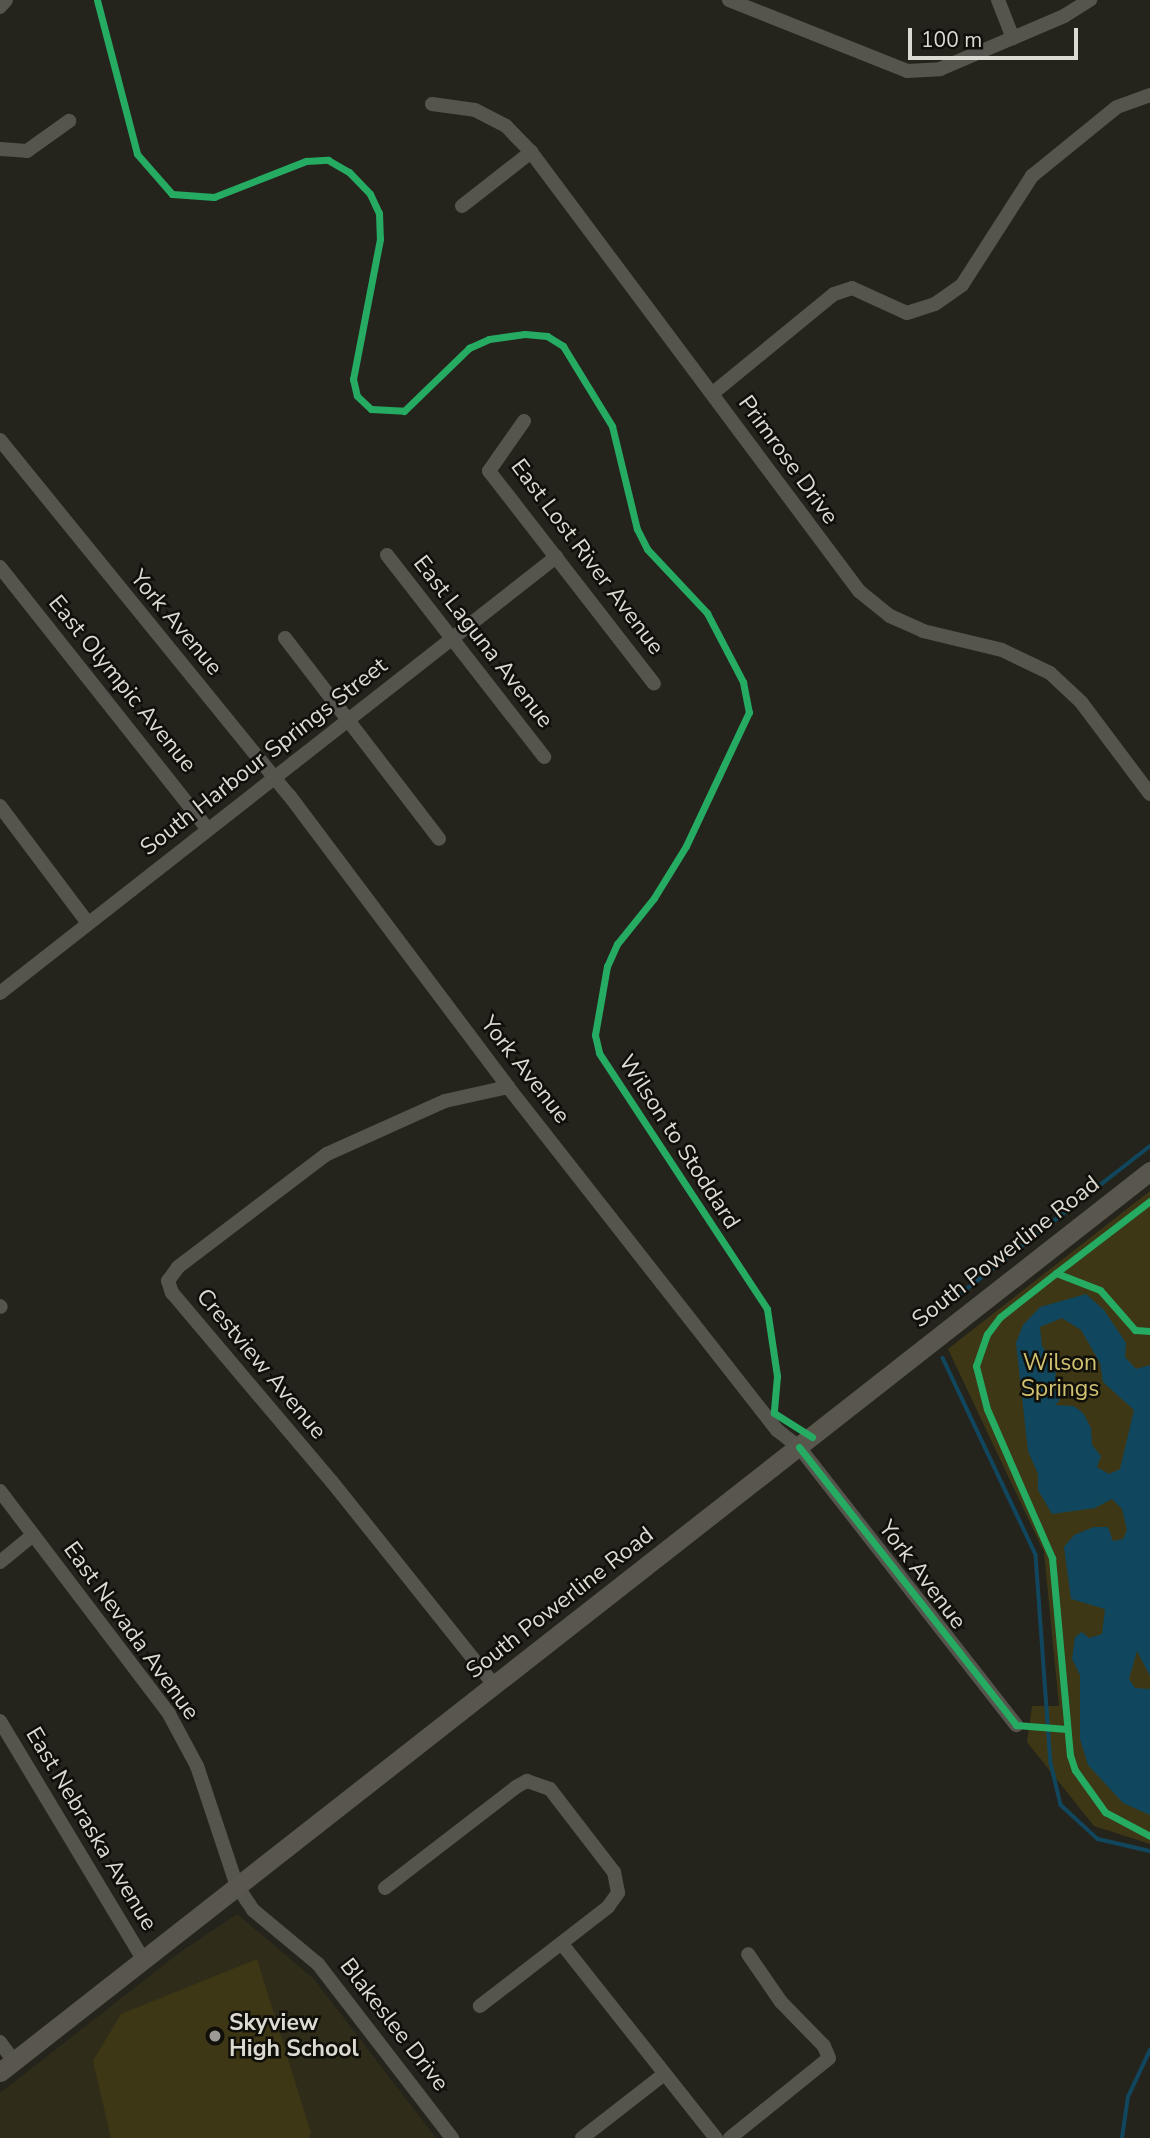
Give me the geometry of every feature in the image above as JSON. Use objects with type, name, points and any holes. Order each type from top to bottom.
[{"type":"street","points":[[0,7],[6,0]]},
{"type":"street","points":[[729,0],[907,71],[940,69],[1013,38],[1090,0]]},
{"type":"street","points":[[998,0],[1013,38]]},
{"type":"street","points":[[713,393],[834,294],[852,288],[907,313],[935,304],[962,285],[1032,176],[1117,107],[1150,95]]},
{"type":"street","name":"Primrose Drive","points":[[432,104],[475,110],[506,126],[530,152],[713,393],[742,439],[859,591],[890,616],[923,631],[1002,650],[1050,673],[1081,702],[1150,794]]},
{"type":"street","points":[[0,149],[27,151],[69,121]]},
{"type":"street","points":[[463,206],[530,152]]},
{"type":"street","name":"East Lost River Avenue","points":[[524,421],[489,471],[654,684]]},
{"type":"street","name":"York Avenue","points":[[0,440],[274,777],[508,1087],[777,1430],[799,1447],[1016,1726]]},
{"type":"street","name":"East Laguna Avenue","points":[[387,555],[544,757]]},
{"type":"street","name":"South Harbour Springs Street","points":[[0,993],[555,557]]},
{"type":"street","name":"East Olympic Avenue","points":[[0,567],[208,829]]},
{"type":"street","points":[[285,638],[439,839]]},
{"type":"street","points":[[0,806],[89,923]]},
{"type":"street","name":"Crestview Avenue","points":[[495,1686],[332,1482],[172,1293],[168,1281],[178,1267],[327,1154],[445,1101],[508,1087]]},
{"type":"street","name":"South Powerline Road","points":[[7,2067],[1150,1171]]},
{"type":"street","name":"East Nevada Avenue","points":[[0,1491],[169,1714],[197,1766],[237,1886]]},
{"type":"street","points":[[0,1562],[33,1535]]},
{"type":"street","name":"East Nebraska Avenue","points":[[0,1721],[143,1959]]},
{"type":"street","points":[[385,1888],[527,1781],[550,1789],[614,1871],[618,1893],[562,1944],[480,2006]]},
{"type":"street","name":"Blakeslee Drive","points":[[237,1886],[270,1927],[318,1964],[452,2138]]},
{"type":"street","points":[[562,1944],[663,2075],[716,2138]]},
{"type":"street","points":[[730,2138],[829,2058],[824,2046],[781,2002],[748,1954]]},
{"type":"street","points":[[0,2042],[7,2067]]},
{"type":"street","points":[[582,2138],[663,2075]]},
{"type":"shaded area","name":"Skyview High School","points":[[237,1914],[313,1978],[436,2138],[0,2138],[0,2093],[179,1953]]},
{"type":"green space","name":"Wilson Springs","points":[[1150,1191],[1150,1844],[1094,1826],[1027,1742],[1032,1706],[1059,1706],[1044,1552],[948,1349]]},
{"type":"green space","points":[[257,1959],[311,2133],[309,2138],[111,2138],[93,2061],[121,2014]]},
{"type":"water","points":[[1086,1294],[1104,1310],[1126,1343],[1125,1357],[1136,1369],[1150,1365],[1150,1676],[1137,1651],[1129,1679],[1135,1688],[1150,1689],[1150,1815],[1123,1803],[1088,1765],[1080,1739],[1080,1675],[1072,1659],[1075,1637],[1082,1632],[1089,1638],[1102,1634],[1105,1609],[1071,1599],[1064,1547],[1074,1535],[1094,1527],[1108,1527],[1113,1541],[1123,1539],[1127,1530],[1122,1509],[1112,1499],[1095,1508],[1052,1514],[1038,1490],[1038,1474],[1028,1451],[1016,1343],[1023,1325],[1040,1307]],"holes":[[[1062,1318],[1081,1330],[1100,1363],[1103,1382],[1134,1410],[1120,1469],[1109,1474],[1097,1467],[1101,1456],[1092,1445],[1091,1428],[1083,1413],[1074,1406],[1055,1405],[1060,1400],[1055,1390],[1056,1365],[1042,1346],[1040,1327]]]},
{"type":"waterway","points":[[928,1319],[1150,1146]]},
{"type":"waterway","points":[[943,1358],[1036,1555],[1051,1763],[1061,1805],[1098,1839],[1150,1851]]},
{"type":"waterway","points":[[1122,2138],[1128,2097],[1150,2050]]},
{"type":"cycle path","name":"Wilson to Stoddard","points":[[97,0],[137,154],[172,194],[214,197],[306,161],[328,160],[349,172],[370,194],[379,213],[380,239],[353,379],[357,396],[371,409],[404,411],[469,348],[489,339],[525,334],[547,336],[563,346],[612,426],[637,529],[647,549],[707,613],[743,682],[749,712],[686,846],[654,898],[617,944],[607,966],[595,1035],[599,1053],[767,1309],[777,1376],[774,1413],[812,1437]]},
{"type":"cycle path","points":[[1056,1273],[1150,1201]]},
{"type":"cycle path","points":[[1150,1331],[1135,1330],[1100,1290],[1056,1273],[1000,1317],[987,1334],[976,1366],[987,1409],[1052,1558],[1070,1755],[1075,1770],[1105,1812],[1150,1836]]},
{"type":"cycle path","points":[[799,1447],[1016,1725],[1067,1729]]},
{"type":"place","name":"Skyview High School","points":[[215,2036]]}]
